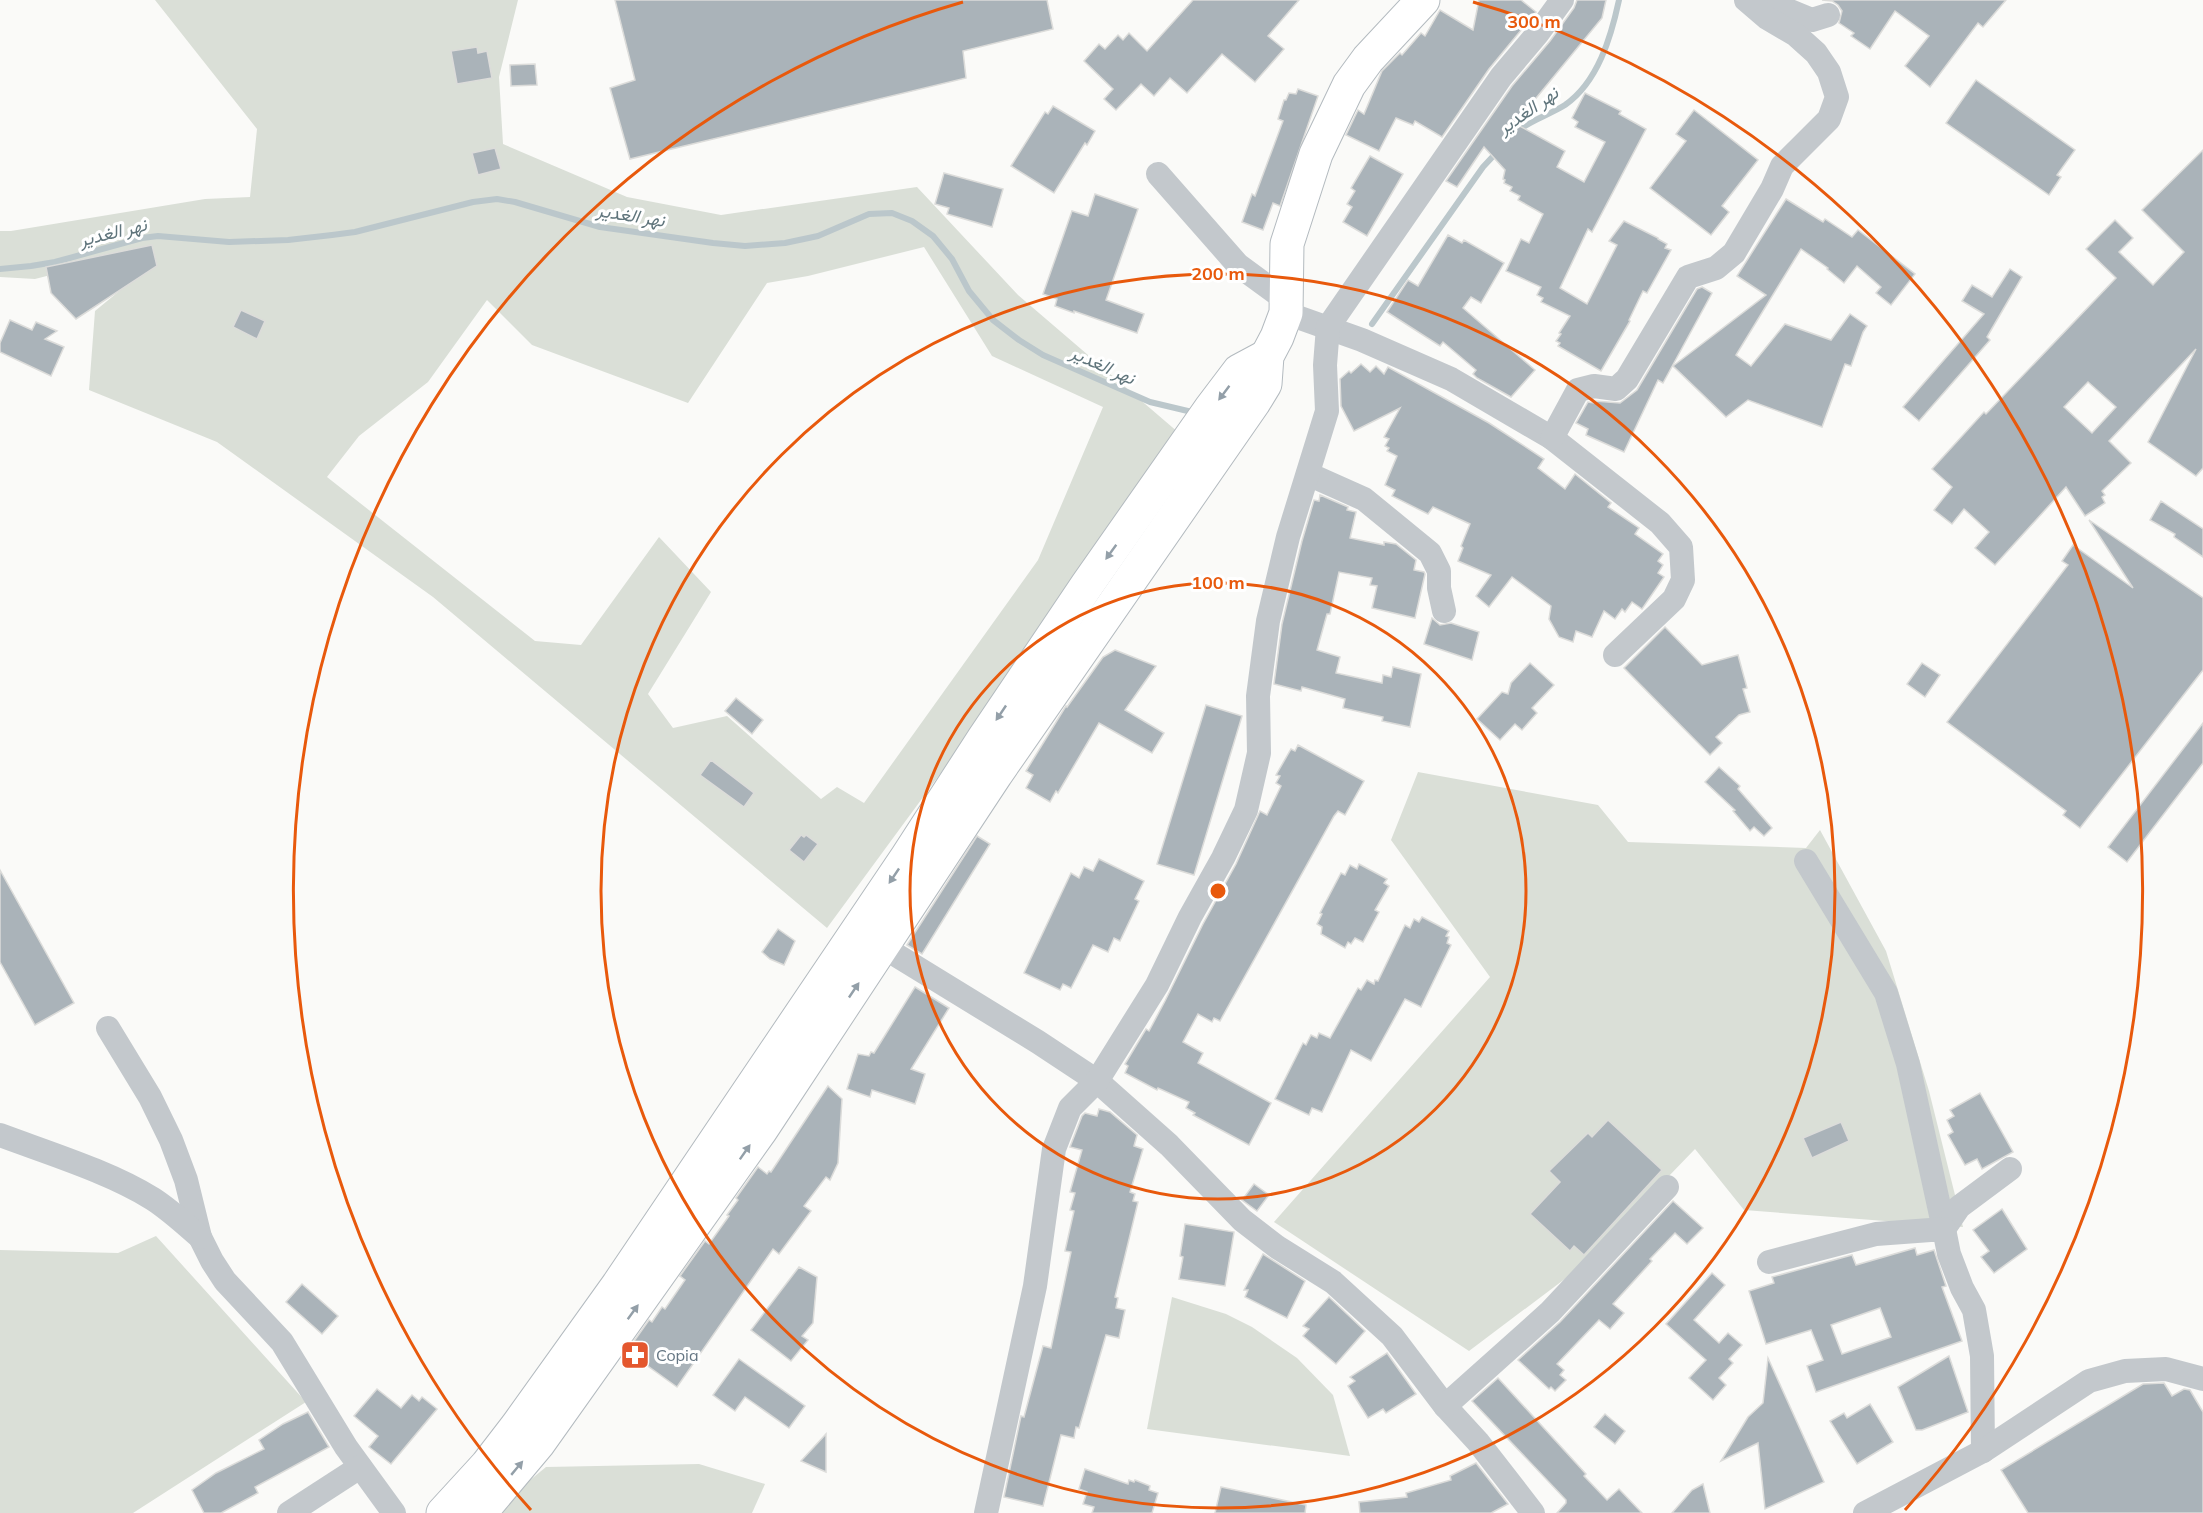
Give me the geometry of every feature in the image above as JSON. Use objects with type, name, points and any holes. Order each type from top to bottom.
[{"type":"street","points":[[480,1513],[538,1444],[760,1130],[869,939],[1081,594],[1239,371],[1267,356],[1277,337],[1286,307],[1287,244],[1316,154],[1349,85],[1368,59],[1423,0]]},
{"type":"street","points":[[986,1513],[1035,1286],[1054,1149],[1070,1108],[1097,1082],[1157,986],[1246,810],[1259,753],[1258,696],[1268,621],[1288,537],[1327,411],[1325,365],[1328,327],[1501,77],[1562,0]]},
{"type":"street","points":[[1552,438],[1578,390],[1594,386],[1616,389],[1626,379],[1688,277],[1716,268],[1734,253],[1772,189],[1782,166],[1829,119],[1837,97],[1829,72],[1816,53],[1796,35],[1767,18],[1746,0]]},
{"type":"street","points":[[1763,0],[1812,20],[1828,15]]},
{"type":"street","points":[[1158,174],[1238,265],[1286,307],[1451,379],[1552,438],[1660,523],[1681,547],[1683,580],[1674,599],[1615,656]]},
{"type":"street","points":[[1308,474],[1364,499],[1430,553],[1439,571],[1439,588],[1444,611]]},
{"type":"street","points":[[1806,861],[1886,993],[1908,1064],[1949,1254],[1962,1288],[1974,1310],[1982,1356],[1983,1451]]},
{"type":"street","points":[[869,939],[1038,1042],[1097,1082],[1169,1145],[1242,1220],[1277,1247],[1333,1282],[1392,1336],[1445,1406],[1478,1442],[1533,1513]]},
{"type":"street","points":[[443,1513],[487,1465],[559,1369],[677,1199],[869,939]]},
{"type":"street","points":[[108,1028],[150,1097],[171,1140],[186,1180],[200,1237],[212,1261],[225,1281],[282,1342],[360,1467],[394,1513]]},
{"type":"street","points":[[0,1136],[68,1160],[154,1199],[200,1237]]},
{"type":"street","points":[[1944,1229],[1959,1207],[2010,1169]]},
{"type":"street","points":[[1445,1406],[1551,1312],[1667,1187]]},
{"type":"street","points":[[1769,1262],[1876,1234],[1944,1229]]},
{"type":"street","points":[[1865,1513],[1983,1451],[2089,1381],[2125,1371],[2166,1369],[2203,1379]]},
{"type":"street","points":[[281,1508],[360,1467]]},
{"type":"shaded area","points":[[155,0],[518,0],[499,77],[503,144],[627,197],[721,215],[917,187],[1018,295],[1186,439],[827,928],[433,597],[217,442],[89,390],[95,311],[152,264],[148,250],[35,279],[0,277],[0,231],[205,199],[250,197],[257,129]],"holes":[[[924,247],[992,356],[1103,407],[1038,560],[864,803],[837,787],[821,799],[727,716],[673,728],[648,694],[711,592],[659,537],[581,645],[535,641],[327,477],[359,436],[428,382],[487,300],[532,345],[688,403],[767,283],[808,276]]]},
{"type":"shaded area","points":[[1418,772],[1598,805],[1628,842],[1806,848],[1820,830],[1886,951],[1929,1091],[1963,1227],[1744,1210],[1695,1149],[1582,1266],[1469,1351],[1274,1222],[1490,977],[1391,840]]},
{"type":"shaded area","points":[[156,1236],[306,1402],[133,1513],[0,1513],[0,1250],[118,1253]]},
{"type":"shaded area","points":[[1172,1297],[1226,1314],[1252,1327],[1297,1358],[1333,1395],[1350,1456],[1147,1429]]},
{"type":"shaded area","points":[[699,1464],[765,1484],[752,1513],[501,1513],[507,1499],[546,1467]]},
{"type":"building","points":[[615,0],[1047,0],[1053,29],[963,51],[966,78],[630,159],[610,88],[635,80]]},
{"type":"building","points":[[1193,0],[1299,0],[1268,36],[1284,49],[1255,82],[1222,54],[1187,93],[1170,78],[1154,96],[1141,84],[1116,110],[1104,99],[1113,89],[1084,61],[1099,44],[1105,49],[1118,35],[1123,40],[1129,33],[1147,51]]},
{"type":"building","points":[[1479,0],[1521,0],[1536,12],[1489,69],[1442,137],[1415,121],[1413,125],[1396,118],[1379,151],[1346,135],[1358,110],[1364,114],[1382,71],[1400,53],[1402,55],[1421,33],[1425,36],[1440,10],[1473,30]]},
{"type":"building","points":[[1577,0],[1606,0],[1602,18],[1523,114],[1525,116],[1516,124],[1565,151],[1557,167],[1584,182],[1605,142],[1575,127],[1578,122],[1572,118],[1585,93],[1621,111],[1619,114],[1646,129],[1592,232],[1588,229],[1560,288],[1587,304],[1617,245],[1609,241],[1624,221],[1658,238],[1667,244],[1665,248],[1671,250],[1647,293],[1643,291],[1630,321],[1601,371],[1558,346],[1560,343],[1556,341],[1561,334],[1559,333],[1570,316],[1541,302],[1543,298],[1537,295],[1541,287],[1506,271],[1521,239],[1529,243],[1543,214],[1518,200],[1520,196],[1510,191],[1512,187],[1504,183],[1503,179],[1505,170],[1484,147],[1457,187],[1446,181],[1512,86],[1574,8]]},
{"type":"building","points":[[1822,0],[2006,0],[1983,27],[1978,23],[1930,87],[1905,66],[1929,36],[1895,11],[1870,49],[1851,36],[1854,33],[1839,23],[1842,11],[1838,5],[1832,1]]},
{"type":"building","points":[[477,47],[478,53],[487,51],[492,78],[457,84],[451,51]]},
{"type":"building","points":[[535,64],[537,85],[511,86],[510,65]]},
{"type":"building","points":[[1976,80],[2075,150],[2057,175],[2061,177],[2049,195],[1946,123]]},
{"type":"building","points":[[1298,89],[1318,96],[1280,206],[1273,203],[1263,230],[1242,222],[1252,194],[1255,196],[1283,121],[1278,119],[1284,100],[1289,93],[1296,94]]},
{"type":"building","points":[[1053,106],[1095,131],[1054,193],[1011,166],[1045,112],[1048,114]]},
{"type":"building","points":[[1694,110],[1758,160],[1722,206],[1729,212],[1711,235],[1650,188],[1686,141],[1676,134]]},
{"type":"building","points":[[495,148],[501,169],[478,175],[472,153]]},
{"type":"building","points":[[2203,150],[2203,468],[2196,476],[2148,442],[2196,349],[2109,441],[2131,463],[2102,491],[2105,495],[2102,497],[2105,503],[2085,516],[2066,487],[1995,565],[1975,548],[1989,532],[1964,509],[1952,524],[1934,510],[1952,487],[1932,469],[1984,412],[1986,414],[2116,278],[2086,249],[2115,220],[2133,238],[2119,252],[2153,285],[2184,252],[2142,210]],"holes":[[[2088,382],[2116,407],[2092,433],[2064,407]]]},
{"type":"building","points":[[1370,156],[1403,174],[1367,236],[1343,222],[1352,207],[1347,204],[1355,191],[1351,188]]},
{"type":"building","points":[[944,173],[1003,189],[992,227],[947,214],[949,208],[935,204]]},
{"type":"building","points":[[1095,194],[1138,209],[1106,300],[1144,314],[1137,333],[1055,306],[1057,299],[1043,294],[1072,211],[1088,216]]},
{"type":"building","points":[[1786,199],[1823,222],[1825,219],[1852,237],[1858,230],[1915,274],[1891,305],[1876,293],[1881,287],[1857,266],[1844,283],[1828,268],[1801,249],[1736,355],[1751,366],[1785,324],[1831,340],[1850,314],[1867,326],[1851,366],[1845,364],[1822,427],[1748,400],[1726,417],[1673,366],[1766,295],[1737,276]]},
{"type":"building","points":[[1448,235],[1462,243],[1464,240],[1504,263],[1481,303],[1471,297],[1463,308],[1535,370],[1511,397],[1477,378],[1473,374],[1476,370],[1443,342],[1440,346],[1387,312],[1408,280],[1418,286]]},
{"type":"building","points":[[152,245],[157,266],[76,319],[51,293],[46,267]]},
{"type":"building","points":[[2010,269],[2022,277],[1987,337],[1990,340],[1919,421],[1903,407],[1984,314],[1962,301],[1972,285],[1992,297]]},
{"type":"building","points":[[1702,287],[1712,293],[1663,383],[1658,380],[1624,452],[1586,435],[1588,429],[1576,423],[1588,402],[1620,403],[1637,390],[1697,289]]},
{"type":"building","points":[[241,310],[265,321],[257,339],[233,327]]},
{"type":"building","points":[[10,320],[32,330],[36,322],[57,331],[45,339],[64,347],[51,376],[0,352],[0,343]]},
{"type":"building","points":[[1361,364],[1370,372],[1376,366],[1384,374],[1388,367],[1489,423],[1544,459],[1538,468],[1565,489],[1575,474],[1611,503],[1608,507],[1639,528],[1635,534],[1663,554],[1658,561],[1663,565],[1658,573],[1664,577],[1642,609],[1632,602],[1625,612],[1622,609],[1615,619],[1604,611],[1592,637],[1576,631],[1573,642],[1559,637],[1549,619],[1551,606],[1512,577],[1489,607],[1476,596],[1491,575],[1458,561],[1470,524],[1433,507],[1428,514],[1392,496],[1395,490],[1385,485],[1397,456],[1387,451],[1389,448],[1385,446],[1389,439],[1384,437],[1400,408],[1354,431],[1341,406],[1340,379]]},
{"type":"building","points":[[1320,495],[1348,507],[1347,510],[1356,512],[1350,538],[1384,545],[1384,542],[1396,544],[1416,560],[1414,570],[1425,574],[1415,618],[1372,608],[1377,586],[1370,585],[1372,578],[1339,572],[1330,614],[1327,614],[1317,650],[1340,657],[1336,673],[1382,683],[1383,675],[1391,677],[1393,667],[1421,674],[1410,727],[1382,721],[1383,717],[1343,708],[1345,699],[1302,687],[1301,691],[1274,684],[1282,624],[1302,541],[1314,500],[1319,501]]},
{"type":"building","points":[[2161,501],[2203,529],[2203,557],[2174,537],[2175,534],[2150,520]]},
{"type":"building","points":[[2089,520],[2203,598],[2203,670],[2080,828],[2063,815],[2066,811],[1947,722],[2068,565],[2062,561],[2073,545],[2133,588]]},
{"type":"building","points":[[1432,618],[1440,625],[1451,623],[1479,632],[1472,660],[1424,644]]},
{"type":"building","points":[[1665,627],[1702,665],[1738,655],[1747,688],[1743,689],[1750,712],[1739,715],[1716,737],[1722,743],[1710,755],[1624,668]]},
{"type":"building","points":[[1115,650],[1156,666],[1125,710],[1164,733],[1152,753],[1099,723],[1058,793],[1056,791],[1050,802],[1026,788],[1033,775],[1026,771],[1066,706],[1103,657]]},
{"type":"building","points":[[1530,663],[1554,685],[1532,708],[1537,713],[1522,730],[1515,724],[1500,740],[1477,719],[1502,692],[1508,694],[1511,683]]},
{"type":"building","points":[[1922,663],[1940,675],[1925,697],[1907,684]]},
{"type":"building","points":[[736,698],[763,720],[752,734],[725,711]]},
{"type":"building","points":[[1206,705],[1242,716],[1194,875],[1157,864]]},
{"type":"building","points":[[2203,723],[2203,763],[2127,862],[2108,847]]},
{"type":"building","points":[[1298,745],[1364,781],[1345,815],[1338,811],[1334,816],[1220,1021],[1214,1018],[1212,1022],[1198,1014],[1183,1042],[1203,1053],[1198,1063],[1271,1103],[1249,1145],[1193,1115],[1195,1113],[1186,1108],[1189,1102],[1158,1088],[1157,1090],[1125,1073],[1128,1066],[1125,1064],[1146,1029],[1149,1031],[1236,864],[1260,811],[1267,815],[1281,786],[1276,783],[1280,776],[1276,775],[1291,749],[1295,751]]},
{"type":"building","points":[[711,760],[754,793],[744,807],[700,775]]},
{"type":"building","points":[[1719,767],[1740,786],[1738,789],[1772,828],[1764,836],[1754,827],[1750,831],[1733,811],[1735,810],[1705,782]]},
{"type":"building","points":[[801,835],[804,837],[806,835],[818,844],[804,862],[789,850]]},
{"type":"building","points":[[977,836],[990,844],[922,954],[907,945]]},
{"type":"building","points":[[1099,859],[1144,881],[1135,899],[1139,901],[1120,941],[1114,938],[1108,952],[1093,945],[1071,988],[1063,984],[1060,990],[1024,973],[1071,873],[1079,878],[1084,867],[1093,871]]},
{"type":"building","points":[[1359,864],[1387,879],[1384,883],[1389,886],[1375,910],[1379,912],[1363,942],[1355,938],[1351,944],[1348,942],[1345,948],[1321,934],[1322,927],[1317,924],[1322,914],[1320,913],[1341,873],[1345,875],[1350,865],[1357,869]]},
{"type":"building","points":[[0,870],[74,1003],[35,1025],[0,962]]},
{"type":"building","points":[[1422,917],[1449,931],[1446,936],[1449,937],[1447,943],[1451,945],[1421,1007],[1405,999],[1371,1061],[1351,1050],[1322,1112],[1312,1108],[1309,1115],[1275,1099],[1303,1043],[1306,1045],[1311,1035],[1317,1038],[1319,1033],[1330,1038],[1358,988],[1361,990],[1367,980],[1374,984],[1375,980],[1378,981],[1405,925],[1410,928],[1414,919],[1419,922]]},
{"type":"building","points":[[778,929],[795,941],[784,965],[770,959],[762,952]]},
{"type":"building","points":[[915,987],[949,1008],[911,1069],[925,1074],[915,1104],[872,1090],[870,1097],[847,1089],[858,1054],[869,1056],[871,1052],[874,1053]]},
{"type":"building","points":[[828,1086],[842,1099],[838,1163],[830,1180],[826,1177],[804,1206],[811,1211],[779,1254],[773,1249],[677,1387],[627,1351],[649,1320],[652,1322],[662,1307],[665,1309],[685,1280],[680,1276],[705,1241],[709,1244],[729,1216],[727,1215],[738,1200],[736,1198],[758,1167],[767,1174],[771,1172]]},
{"type":"building","points":[[1980,1093],[2013,1152],[1982,1169],[1977,1159],[1965,1165],[1948,1135],[1953,1132],[1947,1120],[1954,1116],[1950,1110]]},
{"type":"building","points":[[1099,1109],[1110,1112],[1137,1135],[1134,1146],[1143,1149],[1130,1192],[1135,1194],[1133,1201],[1138,1202],[1115,1297],[1118,1298],[1116,1308],[1125,1310],[1119,1338],[1106,1335],[1079,1428],[1076,1427],[1074,1438],[1061,1435],[1043,1506],[1004,1497],[1021,1416],[1024,1417],[1043,1346],[1051,1348],[1071,1252],[1065,1251],[1074,1211],[1070,1210],[1075,1193],[1070,1192],[1082,1150],[1070,1147],[1082,1116],[1085,1113],[1097,1116]]},
{"type":"building","points":[[1608,1120],[1662,1170],[1584,1255],[1574,1246],[1570,1251],[1530,1214],[1560,1182],[1549,1171],[1588,1133],[1592,1137]]},
{"type":"building","points":[[1841,1122],[1849,1141],[1812,1158],[1803,1138]]},
{"type":"building","points":[[1254,1184],[1269,1195],[1257,1211],[1242,1200]]},
{"type":"building","points":[[1673,1201],[1703,1228],[1687,1244],[1675,1233],[1650,1259],[1652,1261],[1613,1304],[1624,1313],[1610,1329],[1599,1320],[1557,1364],[1564,1370],[1560,1375],[1566,1380],[1555,1391],[1551,1387],[1549,1389],[1518,1360],[1560,1322]]},
{"type":"building","points":[[2002,1209],[2027,1249],[1994,1273],[1981,1257],[1989,1251],[1973,1230]]},
{"type":"building","points":[[1185,1224],[1234,1232],[1225,1286],[1179,1279]]},
{"type":"building","points":[[1915,1248],[1917,1255],[1934,1250],[1946,1286],[1942,1287],[1962,1341],[1816,1392],[1807,1366],[1823,1360],[1811,1330],[1766,1344],[1749,1291],[1774,1283],[1772,1277],[1852,1255],[1856,1265]],"holes":[[[1880,1308],[1891,1337],[1842,1354],[1831,1325]]]},
{"type":"building","points":[[1263,1254],[1305,1281],[1287,1318],[1245,1297],[1248,1290],[1244,1290]]},
{"type":"building","points":[[799,1267],[817,1277],[813,1323],[802,1336],[808,1340],[791,1361],[751,1330]]},
{"type":"building","points":[[1712,1273],[1725,1285],[1694,1320],[1719,1343],[1728,1333],[1742,1345],[1729,1359],[1733,1363],[1719,1378],[1726,1385],[1713,1400],[1689,1378],[1706,1360],[1666,1324]]},
{"type":"building","points":[[302,1284],[338,1316],[322,1334],[286,1302]]},
{"type":"building","points":[[1329,1297],[1365,1331],[1336,1364],[1303,1336],[1309,1329],[1303,1326]]},
{"type":"building","points":[[1387,1353],[1416,1394],[1386,1413],[1383,1409],[1368,1418],[1348,1386],[1355,1381],[1350,1377]]},
{"type":"building","points":[[1949,1356],[1968,1412],[1922,1430],[1916,1430],[1898,1387]]},
{"type":"building","points":[[1768,1358],[1824,1482],[1765,1509],[1758,1443],[1721,1461],[1748,1417],[1763,1403]]},
{"type":"building","points":[[739,1359],[805,1406],[789,1428],[745,1397],[735,1411],[713,1395]]},
{"type":"building","points":[[1498,1378],[1607,1500],[1619,1489],[1642,1513],[1557,1513],[1566,1500],[1472,1401]]},
{"type":"building","points":[[2164,1383],[2172,1396],[2184,1389],[2190,1390],[2203,1412],[2203,1513],[2028,1513],[2001,1470],[2143,1384]]},
{"type":"building","points":[[377,1389],[401,1408],[412,1395],[419,1401],[422,1397],[437,1409],[391,1464],[369,1447],[378,1436],[354,1416]]},
{"type":"building","points":[[1870,1404],[1893,1442],[1857,1464],[1830,1421],[1844,1413],[1847,1418]]},
{"type":"building","points":[[308,1412],[329,1447],[255,1487],[258,1493],[221,1513],[204,1513],[192,1490],[216,1473],[264,1449],[259,1440],[283,1424]]},
{"type":"building","points":[[1605,1414],[1625,1431],[1615,1444],[1594,1427]]},
{"type":"building","points":[[826,1434],[826,1472],[801,1461]]},
{"type":"building","points":[[1476,1463],[1508,1504],[1491,1513],[1360,1513],[1359,1502],[1407,1497],[1406,1493],[1451,1480],[1450,1476]]},
{"type":"building","points":[[1085,1469],[1128,1484],[1129,1480],[1134,1482],[1135,1480],[1150,1486],[1149,1490],[1158,1493],[1152,1513],[1092,1513],[1094,1507],[1083,1504],[1087,1492],[1079,1489]]},
{"type":"building","points":[[1703,1484],[1710,1513],[1672,1513],[1692,1490]]},
{"type":"building","points":[[1221,1487],[1306,1505],[1305,1513],[1215,1513]]},
{"type":"waterway","name":"نهر الغدير","points":[[1516,132],[1565,105],[1586,84],[1607,43],[1619,0]]},
{"type":"waterway","name":"نهر الغدير","points":[[1372,324],[1483,167],[1497,152]]},
{"type":"waterway","name":"نهر الغدير","points":[[0,269],[55,262],[142,238],[158,236],[229,242],[288,240],[355,232],[473,202],[497,199],[515,202],[600,227],[745,246],[785,243],[818,236],[869,214],[892,213],[912,221],[933,236],[952,259],[969,291],[993,320],[1019,340],[1043,355],[1150,402],[1192,412]]},
{"type":"place","name":"Copia","points":[[635,1355]]}]
